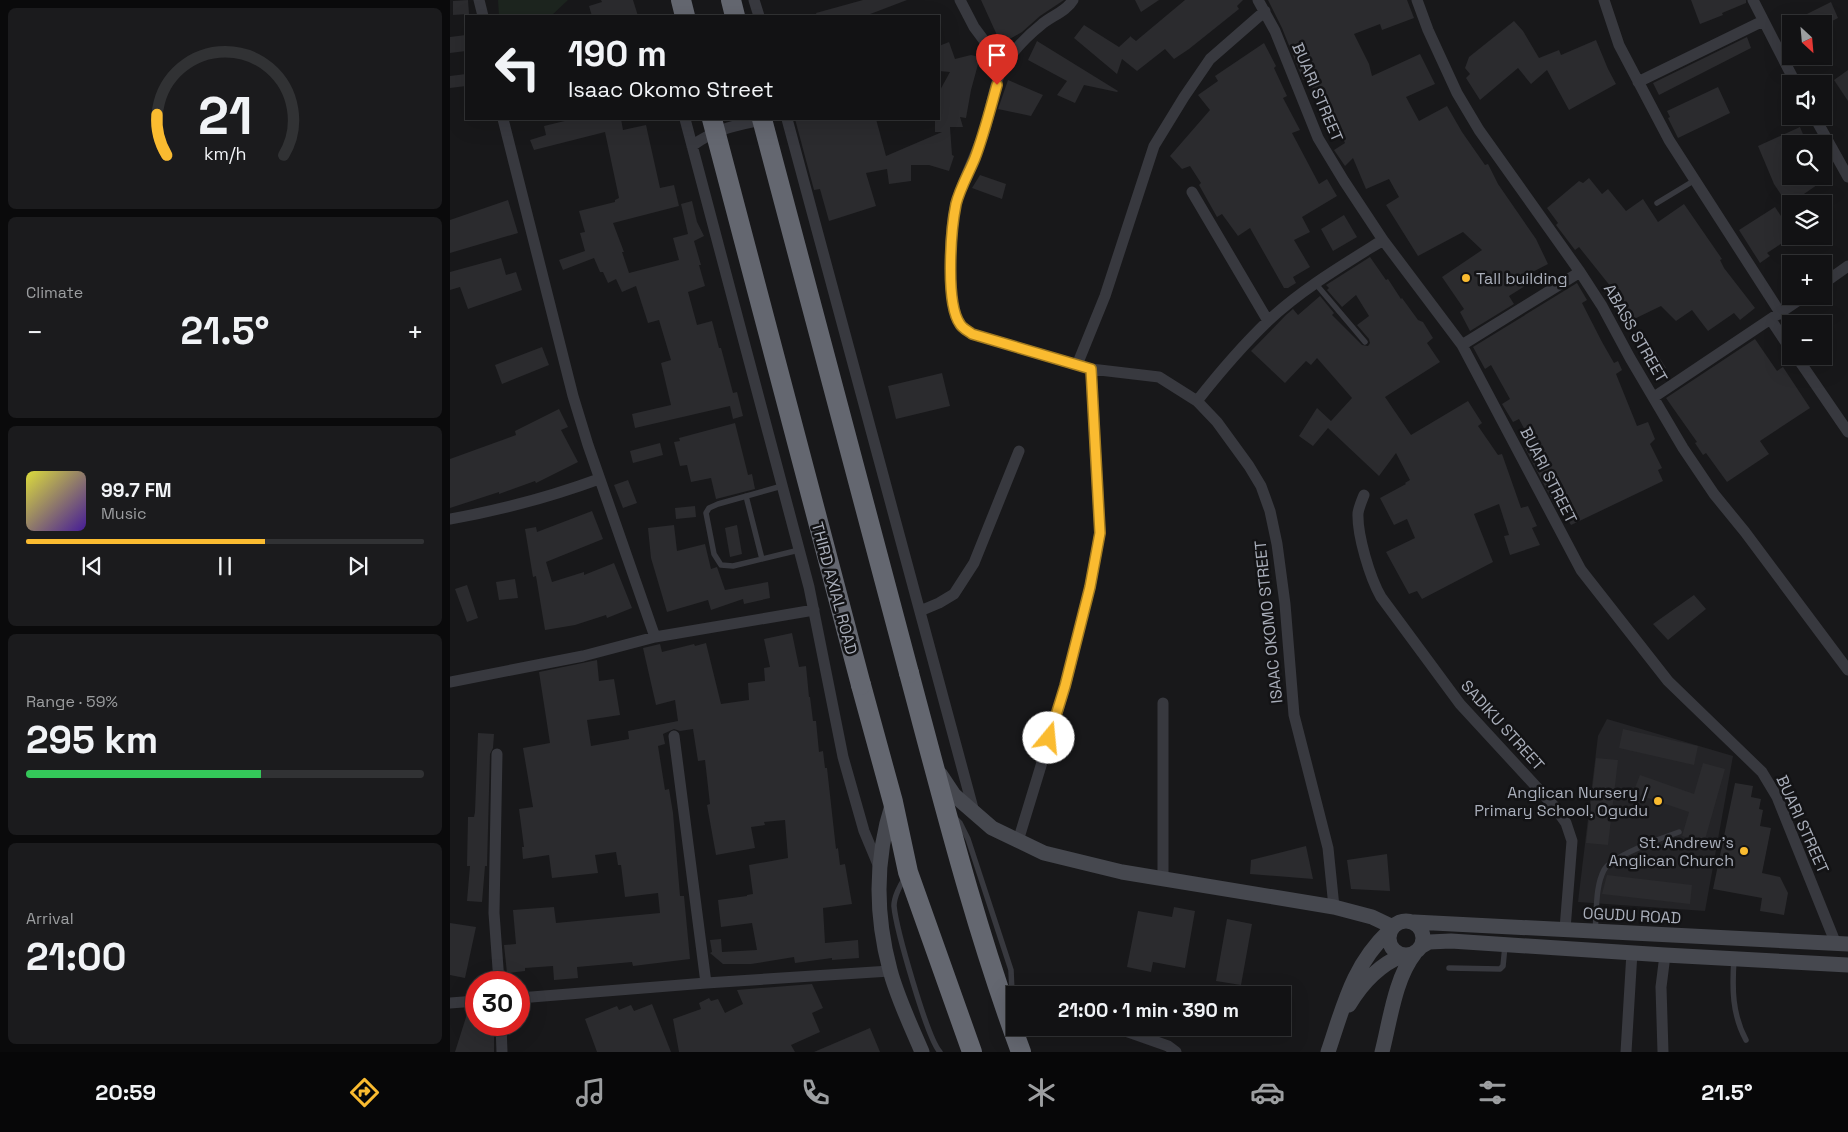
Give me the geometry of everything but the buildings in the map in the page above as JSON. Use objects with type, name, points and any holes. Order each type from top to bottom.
[{"type":"highway","points":[[681,0],[685,15]]},
{"type":"highway","points":[[731,0],[735,15]]},
{"type":"highway","name":"THIRD AXIAL ROAD","points":[[712,120],[893,802],[908,872],[972,1052]]},
{"type":"highway","points":[[762,120],[959,864],[1020,1052]]},
{"type":"main road","points":[[930,754],[954,795],[992,828],[1044,853],[1122,872],[1334,906],[1372,916],[1392,928]]},
{"type":"main road","points":[[893,802],[887,821],[879,867],[880,927],[890,971],[922,1052]]},
{"type":"main road","points":[[1328,1052],[1350,986],[1368,953],[1392,928],[1402,921],[1414,922],[1421,928],[1423,934],[1401,976],[1382,1052]]},
{"type":"main road","name":"OGUDU ROAD","points":[[1414,922],[1842,944]]},
{"type":"main road","points":[[1392,928],[1389,934],[1389,944],[1397,953],[1413,951]]},
{"type":"main road","points":[[1333,1035],[1351,1002],[1371,976],[1390,961],[1429,942],[1451,941],[1506,944],[1848,965]]},
{"type":"street","points":[[479,0],[483,15]]},
{"type":"street","points":[[754,0],[759,15]]},
{"type":"street","points":[[960,0],[974,27],[1003,66]]},
{"type":"street","name":"ISAAC OKOMO STREET","points":[[1073,0],[1068,7],[1042,24],[1023,40],[1003,66],[985,128],[957,202],[952,230],[950,260],[955,313],[960,324],[972,334],[1091,369],[1158,377],[1197,401],[1216,422],[1249,466],[1261,486],[1270,511],[1277,544],[1285,604],[1294,716],[1328,848],[1334,906]]},
{"type":"street","name":"BUARI STREET","points":[[1258,0],[1265,11],[1318,138],[1344,182],[1383,240],[1462,345],[1581,570],[1668,681],[1762,772],[1777,797],[1842,944]]},
{"type":"street","name":"ABASS STREET","points":[[1417,0],[1428,30],[1457,93],[1479,130],[1602,306],[1683,448],[1714,494],[1750,538],[1848,670]]},
{"type":"street","points":[[1604,0],[1619,45],[1669,140],[1776,317],[1782,330]]},
{"type":"street","points":[[1753,0],[1791,75]]},
{"type":"street","points":[[1077,365],[1105,296],[1154,146],[1210,59],[1265,11]]},
{"type":"street","points":[[1638,82],[1763,21]]},
{"type":"street","points":[[503,120],[573,396],[599,479],[655,637]]},
{"type":"street","points":[[685,120],[814,610],[843,757],[864,831],[879,867]]},
{"type":"street","points":[[692,146],[703,137],[730,126],[763,120]]},
{"type":"street","points":[[787,120],[974,812]]},
{"type":"street","points":[[1819,125],[1848,177]]},
{"type":"street","points":[[1192,192],[1268,320]]},
{"type":"street","points":[[1197,401],[1228,362],[1268,320],[1314,283],[1383,240]]},
{"type":"street","points":[[1832,277],[1848,266]]},
{"type":"street","points":[[1462,345],[1580,272]]},
{"type":"street","points":[[1654,397],[1793,305]]},
{"type":"street","points":[[1802,365],[1848,432]]},
{"type":"street","points":[[1018,842],[1065,686],[1090,587],[1100,533],[1091,369]]},
{"type":"street","points":[[920,611],[954,594],[974,563],[1018,451]]},
{"type":"street","points":[[450,520],[529,502],[599,479]]},
{"type":"street","name":"SADIKU STREET","points":[[1364,494],[1358,513],[1363,547],[1374,584],[1460,704],[1554,806],[1566,823],[1572,841],[1565,929]]},
{"type":"street","points":[[450,682],[583,656],[655,637],[814,610]]},
{"type":"street","points":[[1163,703],[1163,878]]},
{"type":"street","points":[[674,736],[706,983]]},
{"type":"street","points":[[498,754],[494,913],[498,971]]},
{"type":"street","points":[[1626,1052],[1632,952]]},
{"type":"street","points":[[1663,1052],[1661,987],[1665,955]]},
{"type":"street","points":[[530,997],[890,971]]},
{"type":"street","points":[[450,1003],[465,1002]]},
{"type":"street","points":[[501,1036],[502,1052]]},
{"type":"street","points":[[1140,1036],[1168,1046],[1176,1052]]},
{"type":"lane","points":[[1657,203],[1694,180]]},
{"type":"lane","points":[[1314,283],[1364,342]]},
{"type":"lane","points":[[782,486],[709,508],[706,513],[714,554],[721,565],[733,566],[799,550]]},
{"type":"lane","points":[[746,496],[762,559]]},
{"type":"lane","points":[[1595,931],[1599,882],[1605,867],[1646,844],[1679,832]]},
{"type":"lane","points":[[908,872],[894,904],[899,934],[926,1020],[936,1048],[940,1052]]},
{"type":"lane","points":[[1449,968],[1500,970],[1503,966],[1506,944]]},
{"type":"lane","points":[[1734,959],[1732,986],[1736,1016],[1746,1040]]},
{"type":"shaded area","points":[[498,0],[568,0],[552,15],[499,15]]},
{"type":"shaded area","name":"Anglican Nursery / Primary School, Ogudu","points":[[1607,719],[1733,756],[1705,911],[1578,902],[1598,736]]},
{"type":"place","name":"Tall building","points":[[1466,278]]},
{"type":"place","name":"Anglican Nursery / Primary School, Ogudu","points":[[1658,801]]},
{"type":"place","name":"St. Andrew's Anglican Church","points":[[1744,851]]},
{"type":"route","points":[[997,85],[975,158],[957,202],[952,230],[950,260],[955,313],[960,324],[972,334],[1091,369],[1100,500],[1100,533],[1090,587],[1065,686],[1049,738]]}]
